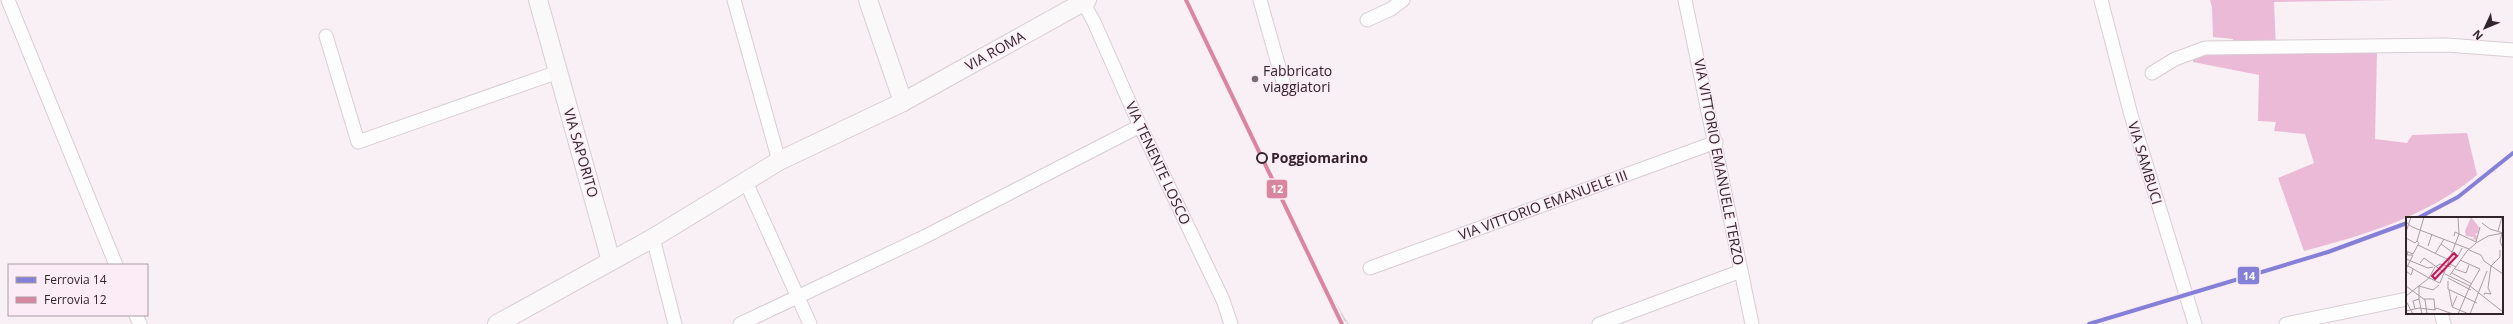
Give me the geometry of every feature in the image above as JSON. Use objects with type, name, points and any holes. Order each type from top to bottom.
[{"type":"street","points":[[8,0],[116,264]]},
{"type":"street","name":"VIA SAPORITO","points":[[538,0],[611,261]]},
{"type":"street","points":[[734,0],[778,161]]},
{"type":"street","points":[[868,0],[903,102]]},
{"type":"street","points":[[1260,0],[1284,85]]},
{"type":"street","points":[[1367,20],[1391,9],[1403,0]]},
{"type":"street","name":"VIA VITTORIO EMANUELE TERZO","points":[[1685,0],[1716,142],[1740,271],[1752,324]]},
{"type":"street","name":"VIA SAMBUCI","points":[[2101,0],[2131,115],[2195,324]]},
{"type":"street","name":"VIA ROMA","points":[[653,238],[778,161],[903,102],[1084,1]]},
{"type":"street","name":"VIA TENENTE LOSCO","points":[[1084,1],[1140,126],[1223,300],[1231,324]]},
{"type":"street","points":[[326,36],[358,142],[558,72]]},
{"type":"street","points":[[2152,73],[2175,59],[2205,48],[2447,45],[2513,50]]},
{"type":"street","points":[[740,324],[924,237],[1140,126]]},
{"type":"street","name":"VIA VITTORIO EMANUELE III","points":[[1370,268],[1716,142]]},
{"type":"street","points":[[745,180],[796,297],[810,324]]},
{"type":"street","points":[[496,324],[653,238],[675,324]]},
{"type":"street","points":[[1599,324],[1740,271]]},
{"type":"street","points":[[2286,324],[2406,299]]},
{"type":"street","points":[[2441,314],[2444,324]]},
{"type":"shaded area","points":[[2210,0],[2397,0],[2274,2],[2276,48],[2377,53],[2375,139],[2407,143],[2412,135],[2467,133],[2477,175],[2438,202],[2417,213],[2373,231],[2304,251],[2278,178],[2314,163],[2305,134],[2274,131],[2276,122],[2258,121],[2259,75],[2193,62],[2194,51],[2229,51],[2233,39],[2213,37],[2212,7]]},
{"type":"railway","points":[[1326,291],[1346,324]]},
{"type":"rail line","name":"12","points":[[1186,0],[1342,324]]},
{"type":"rail line","name":"14","points":[[2420,217],[2458,197],[2513,153]]},
{"type":"rail line","name":"14","points":[[2089,324],[2328,252],[2406,223]]},
{"type":"place","name":"Fabbricato viaggiatori","points":[[1255,79]]},
{"type":"place","name":"Poggiomarino","points":[[1262,158]]}]
